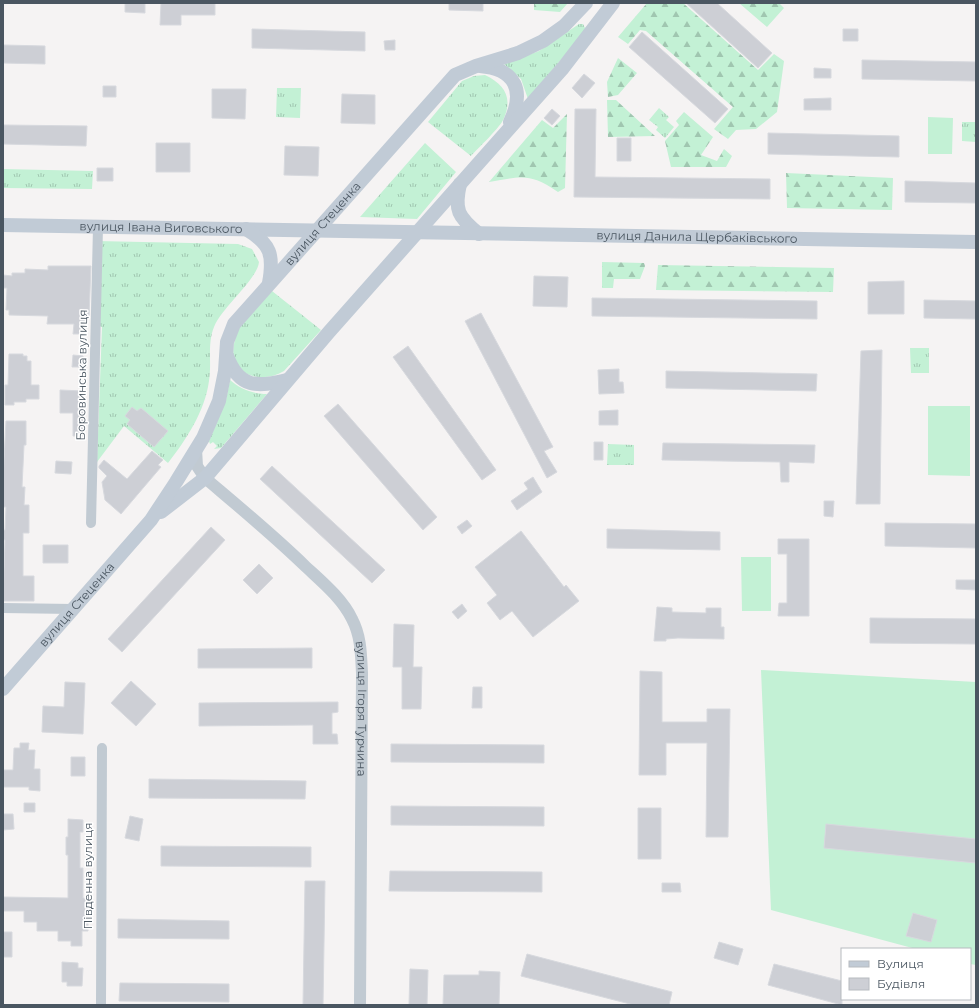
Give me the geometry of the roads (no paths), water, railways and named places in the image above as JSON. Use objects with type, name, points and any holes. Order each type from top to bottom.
[{"type":"main road","name":"вулиця Стеценка","points":[[3,689],[151,520],[196,449],[219,401],[225,371],[228,338],[234,324],[455,75],[476,66],[518,53],[543,41],[564,26],[586,3]]},
{"type":"main road","points":[[590,3],[593,14],[600,15],[609,8]]},
{"type":"main road","name":"вулиця Стеценка","points":[[151,520],[204,478],[417,232],[563,68],[609,8]]},
{"type":"main road","points":[[476,66],[492,67],[504,71],[513,81],[518,94],[516,110],[507,130]]},
{"type":"main road","points":[[460,184],[456,201],[459,214],[466,223],[479,234]]},
{"type":"main road","name":"вулиця Івана Виговського","points":[[3,225],[319,229],[417,232]]},
{"type":"main road","points":[[246,229],[264,243],[271,252],[272,266],[269,283]]},
{"type":"main road","name":"вулиця Данила Щербаківського","points":[[417,232],[976,242]]},
{"type":"main road","points":[[226,354],[237,375],[246,382],[258,385],[288,380]]},
{"type":"street","name":"Боровинська вулиця","points":[[91,523],[98,226]]},
{"type":"street","points":[[196,449],[196,466],[204,478]]},
{"type":"street","name":"вулиця Ігоря Турчина","points":[[204,478],[274,536],[330,589],[352,618],[358,634],[362,666],[360,1005]]},
{"type":"street","points":[[3,608],[73,609]]},
{"type":"street","name":"Південна вулиця","points":[[101,1005],[102,748]]}]
